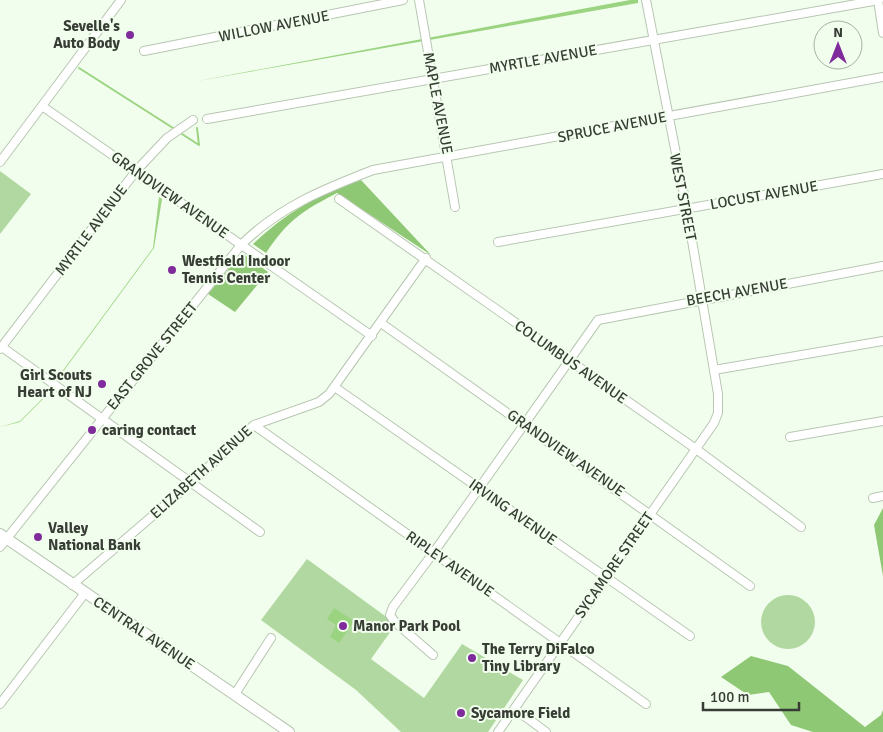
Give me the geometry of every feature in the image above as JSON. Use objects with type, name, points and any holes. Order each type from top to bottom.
[{"type":"main road","name":"CENTRAL AVENUE","points":[[3,536],[289,732]]},
{"type":"street","points":[[0,162],[122,0]]},
{"type":"street","name":"WILLOW AVENUE","points":[[144,51],[403,0]]},
{"type":"street","name":"MAPLE AVENUE","points":[[419,0],[455,207]]},
{"type":"street","name":"WEST STREET","points":[[646,0],[686,208],[718,394]]},
{"type":"street","points":[[878,0],[883,33]]},
{"type":"street","name":"MYRTLE AVENUE","points":[[207,118],[878,0]]},
{"type":"street","name":"SPRUCE AVENUE","points":[[342,182],[373,170],[448,158],[883,77]]},
{"type":"street","name":"GRANDVIEW AVENUE","points":[[42,106],[372,336]]},
{"type":"street","name":"MYRTLE AVENUE","points":[[1,348],[136,171],[167,138],[193,120]]},
{"type":"street","name":"LOCUST AVENUE","points":[[498,242],[883,174]]},
{"type":"street","name":"EAST GROVE STREET","points":[[0,547],[3,536],[241,245],[288,209],[326,187],[342,182]]},
{"type":"street","name":"COLUMBUS AVENUE","points":[[340,199],[696,449],[801,527]]},
{"type":"street","name":"ELIZABETH AVENUE","points":[[72,584],[192,482],[254,425],[319,402],[336,388],[426,258]]},
{"type":"street","name":"BEECH AVENUE","points":[[569,361],[594,325],[602,317],[883,266]]},
{"type":"street","name":"GRANDVIEW AVENUE","points":[[381,323],[651,513],[750,586]]},
{"type":"street","points":[[714,370],[883,341]]},
{"type":"street","points":[[1,348],[102,417],[260,532]]},
{"type":"street","points":[[433,654],[395,622],[390,614],[392,607],[434,552],[569,361]]},
{"type":"street","name":"IRVING AVENUE","points":[[336,388],[690,636]]},
{"type":"street","name":"SYCAMORE STREET","points":[[498,732],[696,449],[716,418],[718,394]]},
{"type":"street","points":[[790,437],[883,421]]},
{"type":"street","name":"RIPLEY AVENUE","points":[[254,425],[646,704]]},
{"type":"street","points":[[873,498],[883,496]]},
{"type":"street","points":[[0,704],[85,593]]},
{"type":"street","points":[[235,694],[271,638]]},
{"type":"street","points":[[515,709],[546,732]]},
{"type":"shaded area","points":[[630,0],[638,0],[638,3],[192,82]]},
{"type":"shaded area","points":[[0,171],[31,194],[0,234]]},
{"type":"shaded area","points":[[361,180],[431,255],[337,193],[314,205],[297,217],[281,232],[266,253],[253,244],[277,223],[303,206],[331,191]]},
{"type":"shaded area","points":[[159,197],[162,199],[154,248],[43,399],[20,422],[0,427],[20,421],[42,399],[153,248]]},
{"type":"shaded area","points":[[242,253],[268,272],[235,312],[208,294]]},
{"type":"shaded area","points":[[883,508],[883,576],[874,525]]},
{"type":"shaded area","points":[[307,559],[396,624],[371,659],[424,698],[462,644],[523,680],[488,732],[401,732],[356,690],[261,620]]},
{"type":"shaded area","points":[[788,595],[798,597],[807,603],[813,612],[815,622],[813,632],[807,641],[798,647],[788,649],[778,647],[769,641],[763,632],[761,622],[763,612],[769,603],[778,597]]},
{"type":"shaded area","name":"Manor Park Pool","points":[[334,608],[354,621],[339,643],[330,637],[336,625],[327,619]]},
{"type":"shaded area","points":[[751,656],[788,666],[865,727],[881,715],[883,710],[883,732],[813,732],[791,725],[769,692],[748,695],[721,677]]},
{"type":"waterway","points":[[79,68],[173,128]]},
{"type":"waterway","points":[[197,128],[199,145]]},
{"type":"waterway","points":[[182,134],[199,145]]},
{"type":"place","name":"Sevelle's Auto Body","points":[[130,35]]},
{"type":"place","name":"Westfield Indoor Tennis Center","points":[[172,270]]},
{"type":"place","name":"Girl Scouts Heart of NJ","points":[[102,384]]},
{"type":"place","name":"caring contact","points":[[92,430]]},
{"type":"place","name":"Valley National Bank","points":[[38,537]]},
{"type":"place","name":"Manor Park Pool","points":[[343,626]]},
{"type":"place","name":"The Terry DiFalco Tiny Library","points":[[472,658]]},
{"type":"place","name":"Sycamore Field","points":[[461,713]]}]
